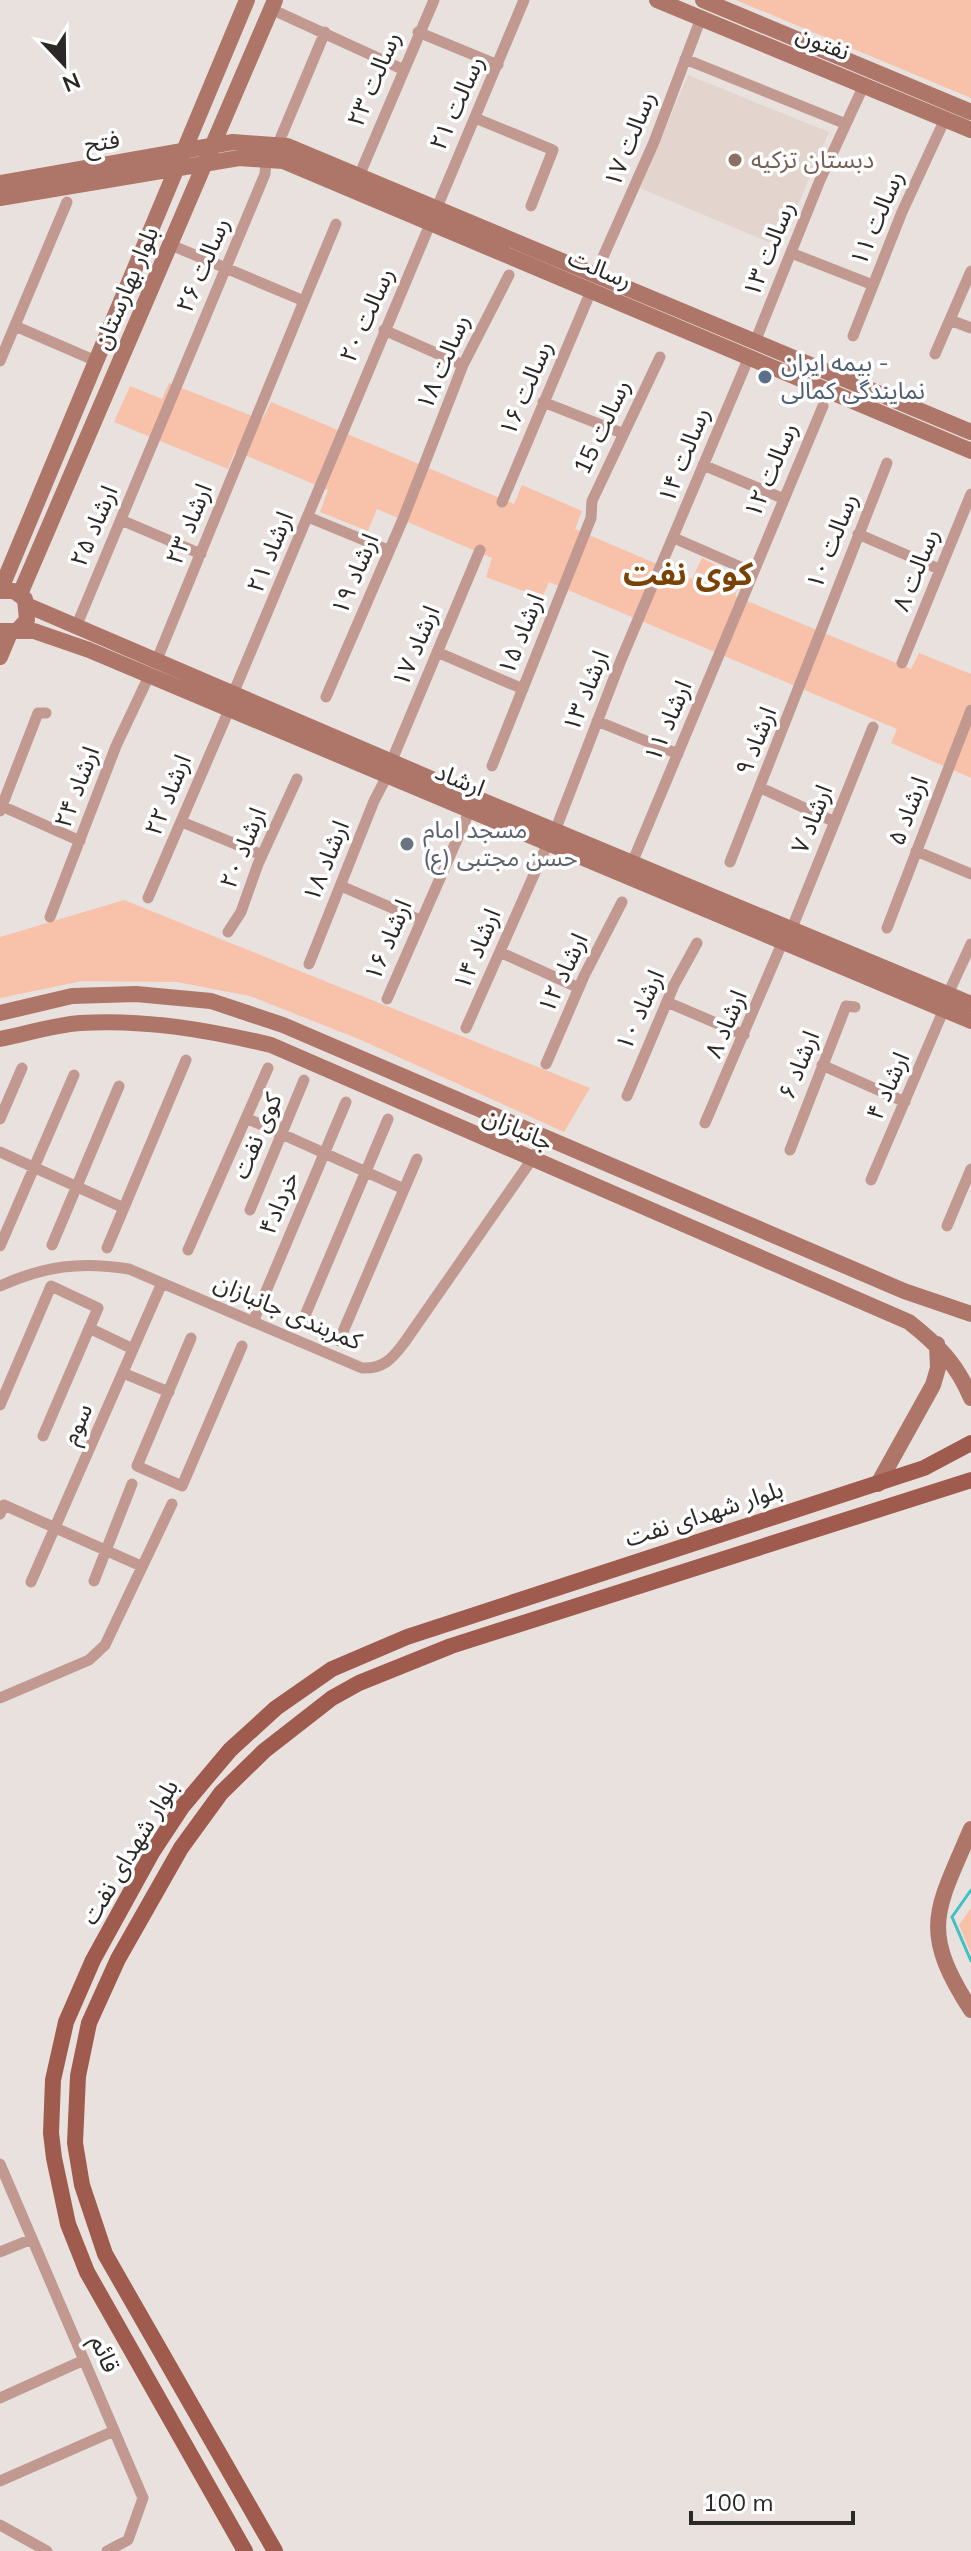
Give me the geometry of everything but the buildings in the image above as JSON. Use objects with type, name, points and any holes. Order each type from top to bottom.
[{"type":"main road","name":"بلوار شهدای نفت","points":[[245,2551],[87,2272],[68,2224],[54,2158],[51,2133],[53,2080],[66,2022],[93,1960],[153,1851],[182,1807],[230,1750],[276,1708],[332,1669],[421,1632],[924,1468],[971,1443]]},
{"type":"main road","name":"بلوار شهدای نفت","points":[[275,2551],[105,2254],[88,2207],[75,2143],[78,2076],[89,2023],[118,1959],[181,1848],[221,1793],[264,1751],[332,1698],[359,1683],[451,1646],[971,1480]]},
{"type":"street","name":"بلوار بهارستان","points":[[0,591],[247,0]]},
{"type":"street","name":"رسالت ۲۳","points":[[359,176],[434,0]]},
{"type":"street","name":"رسالت ۲۱","points":[[435,216],[524,0]]},
{"type":"street","name":"نفتون","points":[[657,0],[971,112]]},
{"type":"street","name":"نفتون","points":[[703,0],[864,85],[971,130]]},
{"type":"street","name":"بلوار بهارستان","points":[[0,657],[9,632],[27,620],[24,600],[273,5]]},
{"type":"street","points":[[273,5],[402,69]]},
{"type":"street","name":"رسالت ۱۷","points":[[593,283],[701,18]]},
{"type":"street","points":[[278,144],[325,32]]},
{"type":"street","points":[[418,32],[498,65]]},
{"type":"street","points":[[685,59],[846,124]]},
{"type":"street","name":"رسالت ۱۳","points":[[752,349],[864,85]]},
{"type":"street","points":[[475,118],[553,150],[531,206]]},
{"type":"street","name":"رسالت ۱۱","points":[[853,336],[945,119]]},
{"type":"street","name":"رسالت","points":[[213,146],[233,142],[278,144],[359,176],[435,216]]},
{"type":"street","name":"فتح","points":[[0,183],[213,146]]},
{"type":"street","name":"رسالت","points":[[205,163],[266,159],[283,161],[435,216],[752,349],[971,432]]},
{"type":"street","name":"رسالت ۲۶","points":[[154,441],[265,174],[266,159]]},
{"type":"street","name":"فتح","points":[[0,198],[205,163]]},
{"type":"street","points":[[0,361],[67,202]]},
{"type":"street","name":"رسالت ٢٠","points":[[344,425],[435,216]]},
{"type":"street","name":"ارشاد ۲۳","points":[[153,669],[336,224]]},
{"type":"street","points":[[171,245],[305,298]]},
{"type":"street","points":[[791,253],[873,285]]},
{"type":"street","points":[[935,354],[971,271]]},
{"type":"street","name":"رسالت ۱۸","points":[[423,469],[463,365],[509,275]]},
{"type":"street","name":"رسالت ۱۶","points":[[502,502],[593,283]]},
{"type":"street","points":[[950,320],[971,328]]},
{"type":"street","points":[[15,326],[96,361]]},
{"type":"street","points":[[384,330],[463,365]]},
{"type":"street","name":"رسالت","points":[[752,349],[971,451]]},
{"type":"street","name":"رسالت ۱۴","points":[[661,570],[752,349]]},
{"type":"street","name":"رسالت 15","points":[[591,518],[592,501],[660,357]]},
{"type":"street","points":[[543,402],[622,433]]},
{"type":"street","name":"رسالت ۱۲","points":[[742,596],[823,406]]},
{"type":"street","name":"ارشاد ۲۱","points":[[231,702],[344,425]]},
{"type":"street","name":"ارشاد ۲۵","points":[[76,627],[154,441]]},
{"type":"street","name":"رسالت ۱۰","points":[[818,635],[887,463]]},
{"type":"street","points":[[703,465],[782,498]]},
{"type":"street","name":"ارشاد ۱۹","points":[[326,697],[423,469]]},
{"type":"street","name":"رسالت ۸","points":[[902,663],[971,494]]},
{"type":"street","points":[[308,517],[388,550]]},
{"type":"street","name":"ارشاد ۱۵","points":[[492,766],[591,518]]},
{"type":"street","points":[[121,520],[201,554]]},
{"type":"street","points":[[858,534],[939,569]]},
{"type":"street","points":[[674,538],[752,572]]},
{"type":"street","name":"ارشاد ۱۷","points":[[389,768],[480,550]]},
{"type":"street","name":"ارشاد ۱۳","points":[[552,837],[661,570]]},
{"type":"street","name":"ارشاد","points":[[0,591],[24,600],[153,669],[788,934],[946,1002],[971,1021]]},
{"type":"street","name":"ارشاد ۱۱","points":[[632,863],[742,596]]},
{"type":"street","name":"ارشاد","points":[[9,632],[34,631],[153,669]]},
{"type":"street","name":"ارشاد ۹","points":[[730,862],[809,667],[818,635]]},
{"type":"street","points":[[437,652],[523,689]]},
{"type":"street","name":"ارشاد ۲۴","points":[[50,917],[116,746],[153,669]]},
{"type":"street","name":"ارشاد ۲۲","points":[[148,898],[231,702]]},
{"type":"street","name":"ارشاد ۵","points":[[887,928],[971,710]]},
{"type":"street","points":[[46,713],[38,713],[1,809],[80,841]]},
{"type":"street","points":[[597,721],[678,754]]},
{"type":"street","name":"ارشاد ۷","points":[[788,934],[873,727]]},
{"type":"street","name":"ارشاد ۱۸","points":[[309,964],[389,768]]},
{"type":"street","name":"ارشاد ۲۰","points":[[228,932],[241,912],[262,855],[297,779]]},
{"type":"street","name":"ارشاد","points":[[433,787],[470,810],[552,837]]},
{"type":"street","points":[[761,788],[835,822]]},
{"type":"street","name":"ارشاد ۱۶","points":[[387,999],[470,810]]},
{"type":"street","points":[[182,822],[262,855]]},
{"type":"street","name":"ارشاد ۱۴","points":[[466,1028],[552,837]]},
{"type":"street","points":[[916,851],[971,874]]},
{"type":"street","name":"ارشاد","points":[[589,852],[632,863],[747,918]]},
{"type":"street","points":[[341,886],[420,920]]},
{"type":"street","name":"ارشاد ۱۲","points":[[546,1064],[579,988],[622,902]]},
{"type":"street","name":"ارشاد ۸","points":[[705,1123],[788,934]]},
{"type":"street","name":"ارشاد ۱۰","points":[[627,1096],[667,1002],[697,943]]},
{"type":"street","name":"ارشاد ۴","points":[[871,1180],[971,944]]},
{"type":"street","points":[[502,953],[579,988]]},
{"type":"street","name":"جانبازان","points":[[0,1013],[72,996],[136,994],[211,1001],[283,1025],[904,1291],[971,1314]]},
{"type":"street","points":[[667,1002],[744,1035]]},
{"type":"street","name":"ارشاد","points":[[946,1002],[971,1004]]},
{"type":"street","name":"ارشاد ۶","points":[[790,1150],[846,1006],[855,1007]]},
{"type":"street","name":"جانبازان","points":[[0,1039],[77,1023],[146,1023],[206,1030],[271,1045],[532,1161],[909,1322],[937,1344],[954,1364],[971,1398]]},
{"type":"street","points":[[107,1248],[186,1060]]},
{"type":"street","points":[[822,1065],[905,1102]]},
{"type":"street","points":[[0,1119],[4,1101],[22,1068]]},
{"type":"street","points":[[188,1250],[268,1068]]},
{"type":"street","points":[[0,1246],[74,1075]]},
{"type":"street","name":"کوی نفت","points":[[250,1210],[304,1080]]},
{"type":"street","points":[[52,1245],[119,1086]]},
{"type":"street","name":"خرداد۴","points":[[253,1322],[346,1102]]},
{"type":"street","points":[[246,1118],[404,1189]]},
{"type":"street","points":[[301,1325],[388,1119]]},
{"type":"street","name":"کمربندی جانبازان","points":[[0,1286],[57,1265],[97,1264],[129,1269],[362,1368],[388,1363],[546,1139]]},
{"type":"street","points":[[0,1152],[124,1208]]},
{"type":"street","points":[[339,1341],[417,1159]]},
{"type":"street","points":[[947,1226],[971,1169]]},
{"type":"street","name":"سوم","points":[[31,1582],[162,1283]]},
{"type":"street","points":[[0,1405],[51,1286],[98,1308],[43,1436]]},
{"type":"street","points":[[89,1328],[133,1349]]},
{"type":"street","points":[[191,1338],[137,1466],[182,1486],[242,1346]]},
{"type":"street","points":[[878,1484],[936,1377],[937,1344]]},
{"type":"street","points":[[123,1373],[169,1392]]},
{"type":"street","points":[[94,1581],[132,1484]]},
{"type":"street","points":[[0,1698],[89,1660],[105,1645],[172,1504]]},
{"type":"street","points":[[0,1514],[4,1505],[141,1566]]},
{"type":"street","points":[[971,1829],[946,1887],[936,1934],[948,1970],[971,2010]]},
{"type":"street","name":"قائم","points":[[0,2164],[143,2498],[128,2540],[107,2551]]},
{"type":"street","points":[[0,2252],[32,2239]]},
{"type":"street","points":[[0,2398],[84,2360]]},
{"type":"street","points":[[0,2481],[114,2431]]},
{"type":"street","points":[[0,2525],[47,2551]]},
{"type":"shaded area","points":[[736,0],[971,0],[971,98]]},
{"type":"shaded area","name":"دبستان تزکیه","points":[[688,75],[829,132],[780,247],[640,188]]},
{"type":"shaded area","points":[[169,383],[262,420],[271,402],[514,504],[522,485],[582,511],[575,529],[692,579],[702,558],[742,578],[735,596],[911,669],[919,653],[971,674],[971,778],[891,743],[897,729],[549,582],[542,598],[486,577],[492,558],[377,509],[368,531],[320,512],[328,490],[235,451],[228,469],[114,422],[130,386],[162,399]]},
{"type":"shaded area","points":[[124,900],[590,1088],[564,1132],[361,1040],[250,996],[177,982],[82,981],[0,998],[0,937]]},
{"type":"shaded area","points":[[971,1908],[971,1954],[959,1925]]},
{"type":"waterway","points":[[971,1890],[952,1917],[971,1961]]},
{"type":"place","name":"دبستان تزکیه","points":[[735,160]]},
{"type":"place","name":"بیمه ایران - نمایندگى کمالى","points":[[765,377]]},
{"type":"place","name":"مسجد امام حسن مجتبی (ع)","points":[[407,844]]},
{"type":"district","name":"کوی نفت","points":[[688,574]]}]
